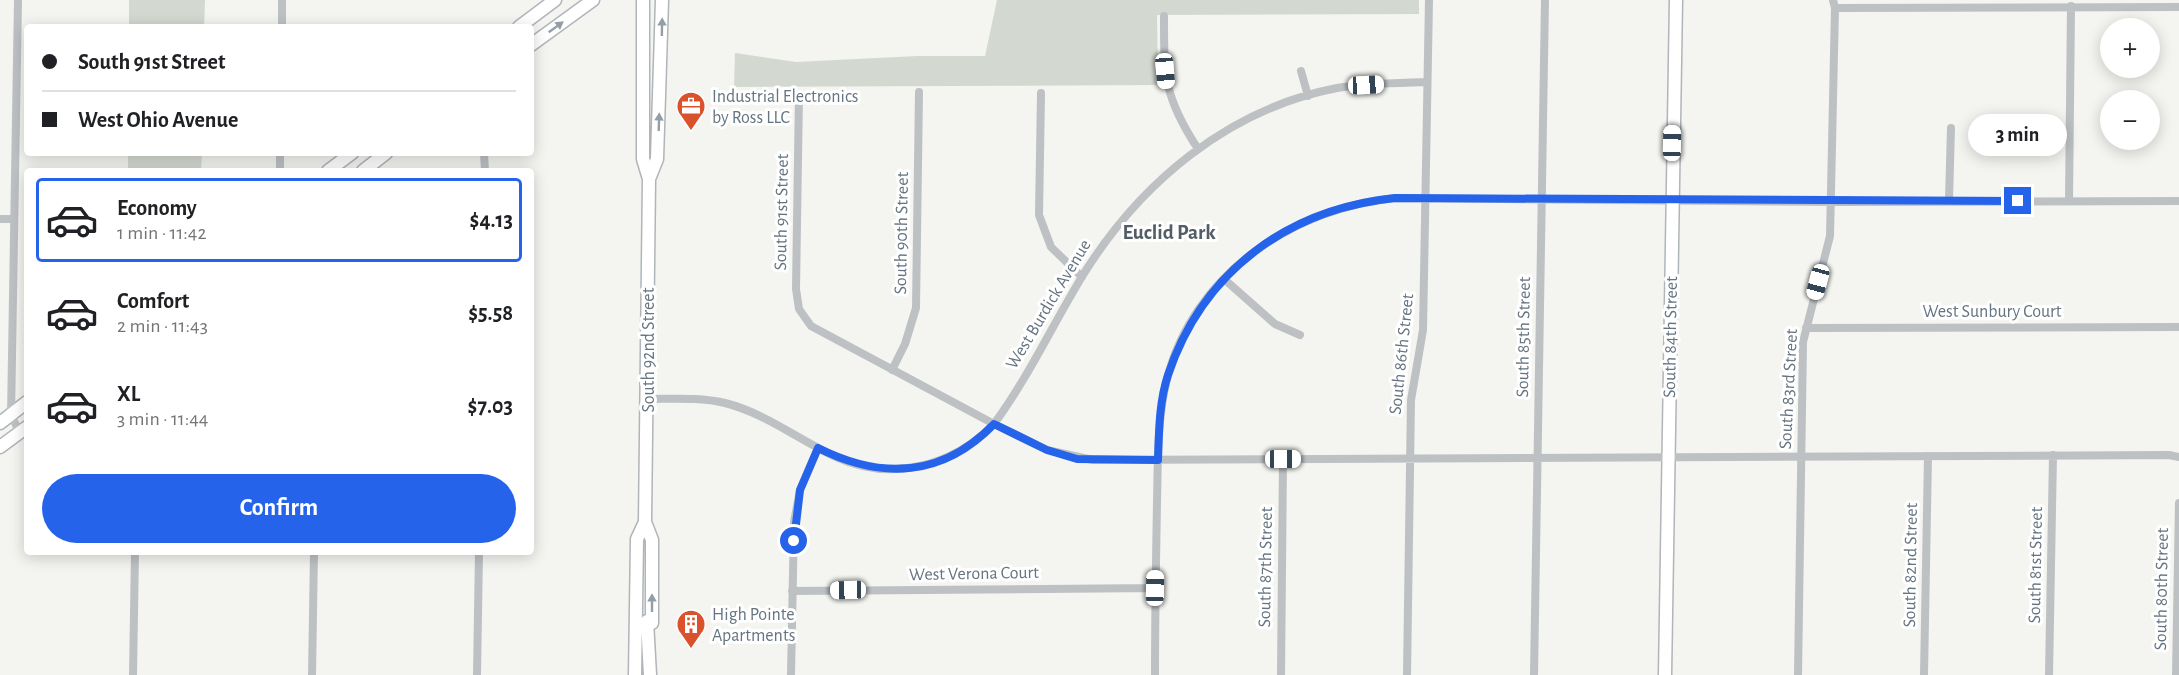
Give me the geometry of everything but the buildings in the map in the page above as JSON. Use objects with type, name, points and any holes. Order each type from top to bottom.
[{"type":"main road","points":[[523,24],[555,0]]},
{"type":"main road","points":[[534,43],[593,0]]},
{"type":"main road","name":"South 92nd Street","points":[[643,0],[643,159],[649,179],[645,522],[652,540],[652,623],[647,621],[650,675]]},
{"type":"main road","name":"South 92nd Street","points":[[649,179],[657,159],[662,0]]},
{"type":"main road","name":"South 84th Street","points":[[1665,675],[1676,0]]},
{"type":"main road","points":[[332,168],[348,156]]},
{"type":"main road","points":[[367,168],[382,156]]},
{"type":"main road","points":[[0,423],[24,404]]},
{"type":"main road","points":[[0,447],[23,430]]},
{"type":"main road","name":"South 92nd Street","points":[[635,675],[637,539],[645,522]]},
{"type":"street","points":[[18,0],[11,415],[23,430]]},
{"type":"street","points":[[282,0],[282,24]]},
{"type":"street","name":"South 86th Street","points":[[1407,675],[1411,400],[1424,330],[1429,0]]},
{"type":"street","name":"South 85th Street","points":[[1534,675],[1545,0]]},
{"type":"street","points":[[1834,4],[2179,7]]},
{"type":"street","name":"South 83rd Street","points":[[1798,675],[1803,342],[1830,236],[1834,4]]},
{"type":"street","points":[[2069,201],[2071,6]]},
{"type":"street","points":[[1164,16],[1166,86],[1180,120],[1198,148]]},
{"type":"street","points":[[1301,71],[1308,96]]},
{"type":"street","name":"West Burdick Avenue","points":[[648,399],[704,400],[725,403],[754,413],[818,448],[855,464],[886,470],[909,470],[952,456],[974,442],[994,424],[1082,277],[1113,230],[1140,198],[1167,172],[1198,148],[1251,118],[1308,96],[1366,85],[1428,82]]},
{"type":"street","name":"South 90th Street","points":[[892,370],[905,344],[916,308],[920,92]]},
{"type":"street","points":[[1041,93],[1039,214],[1051,247],[1082,277]]},
{"type":"street","name":"South 91st Street","points":[[799,94],[796,289],[799,309],[811,326],[892,370]]},
{"type":"street","points":[[1949,200],[1951,128]]},
{"type":"street","points":[[1155,675],[1158,460],[1162,402],[1168,376],[1188,329],[1205,301],[1250,254],[1276,235],[1324,214],[1370,201],[1426,199],[1831,202],[2179,201]]},
{"type":"street","points":[[0,219],[13,219]]},
{"type":"street","points":[[1224,279],[1275,324],[1300,334]]},
{"type":"street","name":"West Sunbury Court","points":[[1806,328],[2179,327]]},
{"type":"street","points":[[892,370],[1047,450],[1077,459],[2169,454],[2179,457]]},
{"type":"street","points":[[791,675],[794,522],[800,490],[818,448]]},
{"type":"street","name":"South 81st Street","points":[[2049,675],[2053,455]]},
{"type":"street","name":"South 82nd Street","points":[[1924,675],[1928,456]]},
{"type":"street","name":"South 87th Street","points":[[1281,675],[1283,459]]},
{"type":"street","name":"South 80th Street","points":[[2176,675],[2179,503]]},
{"type":"street","points":[[133,675],[135,555]]},
{"type":"street","points":[[312,675],[314,555]]},
{"type":"street","points":[[477,675],[479,555]]},
{"type":"street","name":"West Verona Court","points":[[792,591],[1155,588]]},
{"type":"shaded area","points":[[129,0],[205,0],[204,24],[129,24]]},
{"type":"shaded area","points":[[997,0],[1419,0],[1419,14],[1157,15],[1158,85],[734,87],[735,53],[796,62],[917,56],[985,56]]},
{"type":"shaded area","points":[[128,156],[202,156],[201,168],[128,168]]},
{"type":"place","name":"Industrial Electronics by Ross LLC","points":[[691,132]]},
{"type":"place","name":"High Pointe Apartments","points":[[691,650]]},
{"type":"district","name":"Euclid Park","points":[[1169,232]]},
{"type":"route","points":[[794,541],[794,522],[800,490],[818,448],[855,464],[886,470],[909,470],[952,456],[974,442],[994,424],[1028,442],[1077,459],[1158,460],[1162,402],[1168,376],[1188,329],[1205,301],[1250,254],[1276,235],[1347,206],[1395,198],[1841,202],[2018,201]]}]
